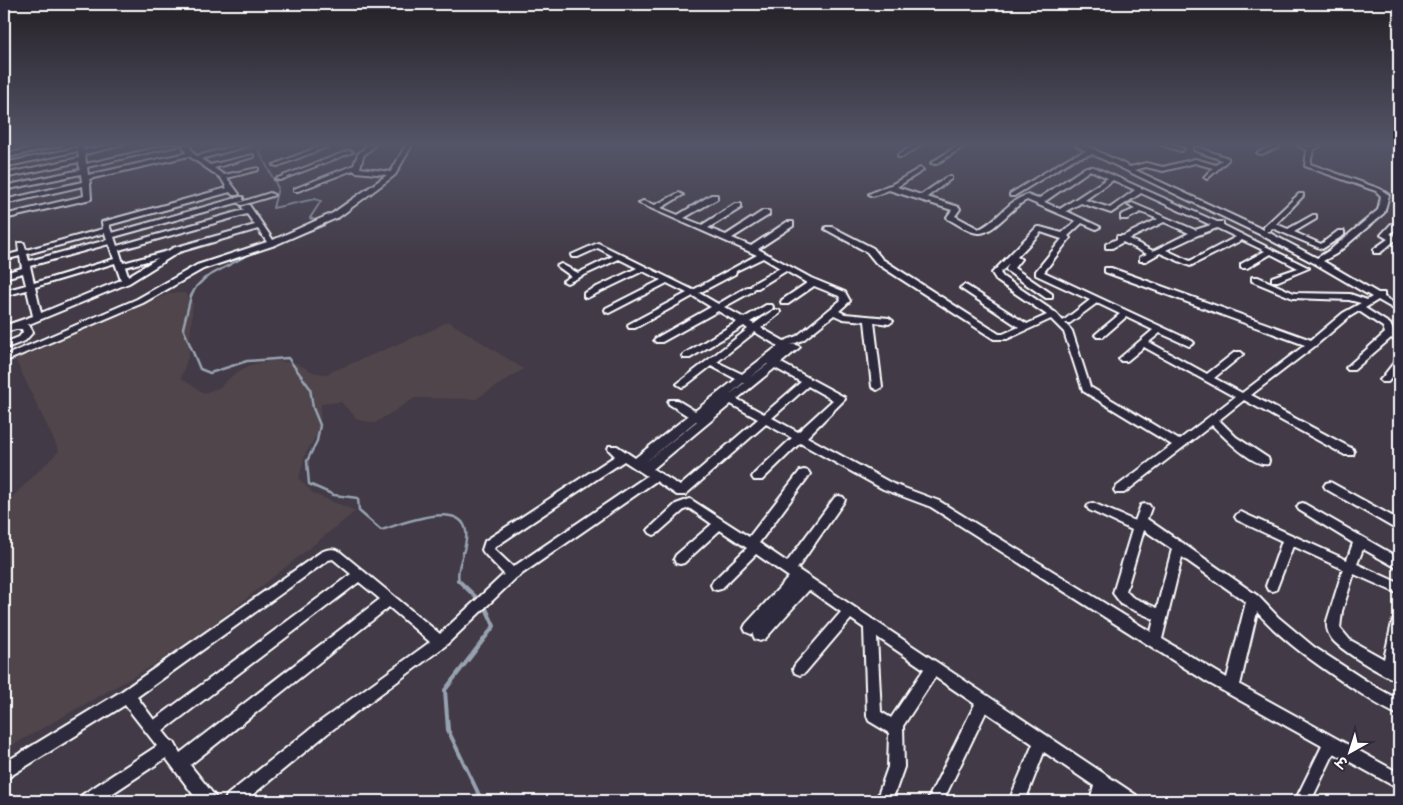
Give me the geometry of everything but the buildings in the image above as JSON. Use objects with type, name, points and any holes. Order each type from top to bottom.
[{"type":"street","points":[[4,188],[21,183]]},
{"type":"street","points":[[4,202],[43,183]]},
{"type":"street","points":[[4,217],[86,198],[88,196],[86,183]]},
{"type":"street","points":[[228,183],[272,243]]},
{"type":"street","points":[[296,190],[315,183]]},
{"type":"street","points":[[4,359],[140,301],[200,267],[272,243],[336,215],[381,183]]},
{"type":"street","points":[[873,194],[891,188],[900,183]]},
{"type":"street","points":[[922,198],[943,183]]},
{"type":"street","points":[[1012,195],[1032,183]]},
{"type":"street","points":[[1039,202],[1067,183]]},
{"type":"street","points":[[1061,211],[1105,183]]},
{"type":"street","points":[[1123,183],[1217,225],[1305,268],[1274,279]]},
{"type":"street","points":[[1162,183],[1240,219],[1267,229],[1380,295],[1399,310]]},
{"type":"street","points":[[1320,260],[1381,211],[1385,195],[1378,190],[1357,183]]},
{"type":"street","points":[[126,281],[105,225],[108,222],[232,188]]},
{"type":"street","points":[[891,188],[956,209],[951,217],[982,231],[1022,199],[1027,198],[1061,211],[1092,216]]},
{"type":"street","points":[[1063,236],[1092,216],[1111,211],[1140,190]]},
{"type":"street","points":[[4,276],[110,239],[241,201],[270,195]]},
{"type":"street","points":[[655,208],[679,195]]},
{"type":"street","points":[[1267,229],[1301,195]]},
{"type":"street","points":[[678,218],[714,197]]},
{"type":"street","points":[[1080,200],[1092,216],[1096,227]]},
{"type":"street","points":[[639,467],[788,348],[798,345],[800,338],[843,304],[845,297],[752,249],[643,203]]},
{"type":"street","points":[[1132,205],[1196,233]]},
{"type":"street","points":[[702,228],[738,206]]},
{"type":"street","points":[[1124,217],[1141,209]]},
{"type":"street","points":[[4,258],[22,249],[110,239],[249,211]]},
{"type":"street","points":[[727,238],[766,213]]},
{"type":"street","points":[[1288,232],[1313,217]]},
{"type":"street","points":[[1109,246],[1119,238],[1164,219]]},
{"type":"street","points":[[1143,259],[1196,233],[1240,219]]},
{"type":"street","points":[[752,249],[790,224]]},
{"type":"street","points":[[4,294],[119,263],[176,250],[259,226]]},
{"type":"street","points":[[1396,239],[1385,235],[1394,226],[1399,227]]},
{"type":"street","points":[[1063,236],[1040,229],[996,275],[1053,315],[1070,335],[1086,388],[1180,445]]},
{"type":"street","points":[[1267,229],[1288,232],[1322,246],[1341,233]]},
{"type":"street","points":[[828,230],[870,250],[879,261],[992,334],[1002,338],[1053,315]]},
{"type":"street","points":[[1063,236],[1066,238],[1039,272],[1189,343]]},
{"type":"street","points":[[1119,238],[1190,264],[1242,237]]},
{"type":"street","points":[[1377,252],[1396,239]]},
{"type":"street","points":[[575,255],[598,245],[693,292],[788,348]]},
{"type":"street","points":[[4,346],[26,335],[31,321],[30,286],[22,249]]},
{"type":"street","points":[[4,329],[31,321],[126,281],[176,250]]},
{"type":"street","points":[[1018,250],[1020,255],[1010,269],[1049,296]]},
{"type":"street","points":[[1244,266],[1271,251]]},
{"type":"street","points":[[632,326],[763,255]]},
{"type":"street","points":[[567,281],[619,256]]},
{"type":"street","points":[[561,266],[577,276]]},
{"type":"street","points":[[587,295],[643,268]]},
{"type":"street","points":[[658,340],[786,268]]},
{"type":"street","points":[[1108,270],[1312,344]]},
{"type":"street","points":[[1254,279],[1293,295],[1350,297],[1362,304],[1387,326],[1390,334],[1399,339]]},
{"type":"street","points":[[609,310],[667,280]]},
{"type":"street","points":[[785,302],[814,282]]},
{"type":"street","points":[[1038,304],[1066,286]]},
{"type":"street","points":[[964,288],[1026,327]]},
{"type":"street","points":[[1120,490],[1362,304],[1380,295],[1399,302]]},
{"type":"street","points":[[1067,321],[1096,300]]},
{"type":"street","points":[[682,384],[753,329],[773,310],[744,322],[688,356]]},
{"type":"street","points":[[834,312],[843,316],[889,321]]},
{"type":"street","points":[[1100,335],[1126,314]]},
{"type":"street","points":[[869,319],[877,387]]},
{"type":"street","points":[[1124,359],[1159,329]]},
{"type":"street","points":[[1351,368],[1390,334]]},
{"type":"street","points":[[1143,343],[1350,452]]},
{"type":"street","points":[[1208,378],[1238,354]]},
{"type":"street","points":[[710,362],[746,381]]},
{"type":"street","points":[[758,477],[840,399],[808,380],[770,362]]},
{"type":"street","points":[[1385,380],[1399,362]]},
{"type":"street","points":[[512,574],[488,550],[489,544],[618,453],[681,492],[808,380]]},
{"type":"street","points":[[726,397],[887,486],[935,504],[1232,688],[1399,781]]},
{"type":"street","points":[[673,402],[700,418]]},
{"type":"street","points":[[1213,419],[1232,440],[1264,461]]},
{"type":"street","points":[[717,585],[753,546],[804,474]]},
{"type":"street","points":[[233,801],[323,728],[440,642],[512,574],[654,477]]},
{"type":"street","points":[[1330,486],[1399,526]]},
{"type":"street","points":[[755,631],[798,576],[839,500]]},
{"type":"street","points":[[654,530],[680,507],[690,503],[1124,799]]},
{"type":"street","points":[[1093,507],[1141,519],[1253,600],[1273,621],[1309,651],[1362,687],[1399,708]]},
{"type":"street","points":[[1303,507],[1399,564]]},
{"type":"street","points":[[1241,517],[1399,589]]},
{"type":"street","points":[[1141,519],[1119,593],[1128,601],[1161,616]]},
{"type":"street","points":[[680,559],[720,523]]},
{"type":"street","points":[[1272,586],[1289,539]]},
{"type":"street","points":[[1360,541],[1350,567],[1333,625],[1335,632],[1355,650],[1394,672],[1399,623]]},
{"type":"street","points":[[1155,641],[1179,546]]},
{"type":"street","points":[[4,772],[127,696],[325,555],[335,554],[440,642]]},
{"type":"street","points":[[154,729],[359,575]]},
{"type":"street","points":[[180,763],[389,599]]},
{"type":"street","points":[[1232,688],[1253,600]]},
{"type":"street","points":[[800,670],[850,611]]},
{"type":"street","points":[[870,625],[874,716],[896,729]]},
{"type":"street","points":[[884,801],[896,767],[896,724],[933,668]]},
{"type":"street","points":[[127,696],[208,801]]},
{"type":"street","points":[[934,801],[984,702]]},
{"type":"street","points":[[1017,801],[1041,741]]},
{"type":"street","points":[[1303,801],[1331,743]]},
{"type":"street","points":[[88,801],[169,748]]},
{"type":"street","points":[[1098,801],[1103,783]]},
{"type":"shaded area","points":[[171,293],[185,293],[193,303],[189,354],[181,378],[204,393],[220,387],[234,374],[250,365],[272,360],[296,363],[313,372],[326,374],[434,329],[448,321],[524,369],[476,399],[415,398],[375,423],[358,420],[341,402],[321,404],[320,429],[305,455],[299,479],[314,494],[356,511],[212,626],[147,669],[4,750],[4,505],[59,451],[15,359]]},
{"type":"waterway","points":[[275,183],[278,188],[273,208],[315,199],[321,201],[310,218],[317,221]]},
{"type":"waterway","points":[[239,259],[325,225]]},
{"type":"waterway","points":[[242,258],[205,278],[196,287],[191,296],[183,328],[200,369],[210,373],[247,361],[288,358],[310,388],[313,408],[320,425],[317,441],[307,461],[309,484],[334,495],[358,498],[359,511],[381,530],[414,520],[442,515],[453,517],[462,522],[466,531],[466,543],[459,569],[459,581]]},
{"type":"waterway","points":[[459,581],[480,601]]},
{"type":"waterway","points":[[482,801],[448,730],[445,690],[494,626],[484,604]]}]
